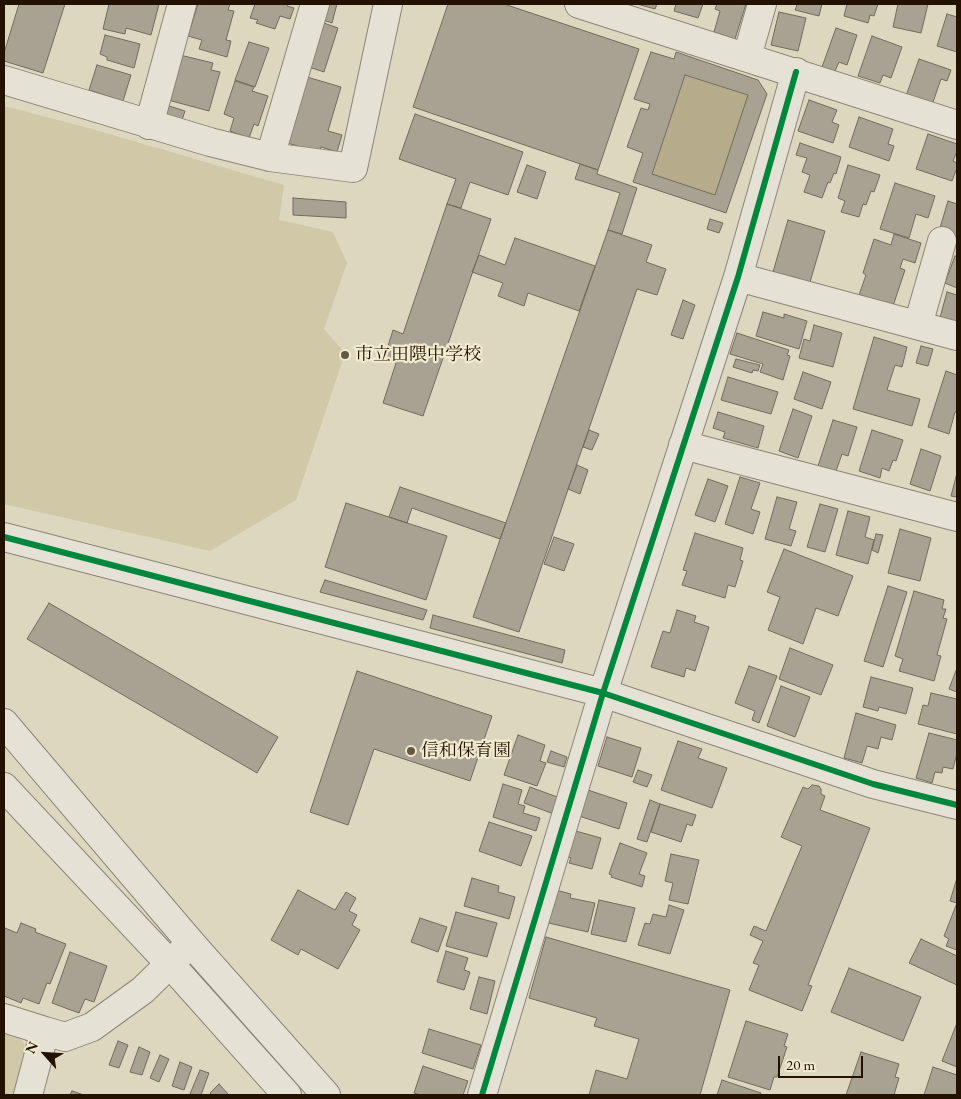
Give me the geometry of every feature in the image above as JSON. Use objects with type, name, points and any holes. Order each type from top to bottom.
[{"type":"street","points":[[149,124],[182,4]]},
{"type":"street","points":[[270,157],[314,4]]},
{"type":"street","points":[[4,80],[149,124],[270,157],[353,168],[388,4]]},
{"type":"street","points":[[579,4],[957,125]]},
{"type":"street","points":[[746,57],[762,4]]},
{"type":"street","points":[[482,1095],[603,693],[738,277],[796,72]]},
{"type":"street","points":[[918,325],[942,241]]},
{"type":"street","points":[[738,277],[957,336]]},
{"type":"street","points":[[683,445],[957,517]]},
{"type":"street","points":[[4,537],[603,693],[873,784],[957,805]]},
{"type":"street","points":[[4,723],[191,943],[326,1095]]},
{"type":"street","points":[[4,787],[170,964],[287,1095]]},
{"type":"street","points":[[4,1018],[65,1037],[92,1027],[143,990],[191,943]]},
{"type":"street","points":[[28,1095],[45,1032]]},
{"type":"shaded area","points":[[685,75],[748,95],[715,195],[652,174]]},
{"type":"shaded area","points":[[4,106],[92,129],[284,185],[279,220],[333,232],[347,263],[324,329],[345,353],[296,500],[210,551],[4,504]]},
{"type":"shaded area","points":[[4,1032],[19,1037],[27,1048],[14,1095],[4,1095]]},
{"type":"building","points":[[19,4],[65,4],[43,73],[4,61],[4,53]]},
{"type":"building","points":[[109,4],[159,4],[151,35],[126,28],[125,34],[103,29]]},
{"type":"building","points":[[198,4],[230,4],[228,10],[234,11],[226,40],[231,41],[227,57],[199,49],[202,40],[188,36]]},
{"type":"building","points":[[255,4],[288,4],[287,6],[294,8],[290,19],[280,16],[275,29],[256,23],[258,20],[250,18]]},
{"type":"building","points":[[325,4],[337,4],[332,23],[320,19]]},
{"type":"building","points":[[448,4],[504,4],[639,49],[598,170],[413,107]]},
{"type":"building","points":[[637,4],[657,4],[655,9]]},
{"type":"building","points":[[676,4],[703,4],[698,18],[674,11]]},
{"type":"building","points":[[717,4],[746,4],[735,39],[714,32],[720,11],[715,9]]},
{"type":"building","points":[[794,4],[822,4],[819,16],[795,10],[797,5]]},
{"type":"building","points":[[847,4],[878,4],[874,16],[870,15],[868,23],[844,16]]},
{"type":"building","points":[[898,4],[928,4],[921,33],[893,27]]},
{"type":"building","points":[[779,12],[806,18],[798,51],[771,45]]},
{"type":"building","points":[[947,14],[957,17],[957,52],[937,46]]},
{"type":"building","points":[[321,22],[338,28],[324,72],[306,66]]},
{"type":"building","points":[[836,28],[857,35],[847,65],[839,62],[835,71],[822,67]]},
{"type":"building","points":[[105,35],[140,44],[134,68],[107,60],[107,57],[100,54]]},
{"type":"building","points":[[872,36],[902,47],[891,78],[883,75],[880,83],[858,76]]},
{"type":"building","points":[[249,42],[269,48],[255,87],[235,80]]},
{"type":"building","points":[[651,52],[674,59],[676,52],[758,80],[767,94],[726,213],[633,182],[643,153],[627,147],[641,108],[648,110],[650,104],[634,99]],"holes":[[[685,75],[748,95],[715,195],[652,174]]]},
{"type":"building","points":[[180,55],[213,63],[211,70],[220,72],[209,111],[168,100]]},
{"type":"building","points":[[919,59],[951,70],[947,81],[941,79],[932,105],[906,96]]},
{"type":"building","points":[[97,65],[131,75],[123,101],[89,90]]},
{"type":"building","points":[[307,77],[341,87],[328,131],[342,135],[337,152],[321,147],[319,152],[287,143]]},
{"type":"building","points":[[235,81],[254,87],[252,91],[268,96],[258,126],[254,124],[249,138],[230,131],[234,118],[224,114]]},
{"type":"building","points":[[809,100],[837,110],[832,122],[839,125],[833,143],[798,131]]},
{"type":"building","points":[[169,106],[185,111],[182,120],[166,115]]},
{"type":"building","points":[[415,114],[523,152],[508,195],[470,182],[461,208],[447,204],[456,179],[399,159]]},
{"type":"building","points":[[859,117],[893,129],[888,144],[894,146],[889,161],[849,147]]},
{"type":"building","points":[[928,134],[957,144],[957,151],[953,161],[957,163],[957,168],[952,181],[916,169]]},
{"type":"building","points":[[800,143],[841,157],[836,174],[834,173],[830,183],[828,182],[822,198],[804,192],[810,175],[802,172],[807,158],[796,155]]},
{"type":"building","points":[[580,164],[598,170],[597,174],[637,188],[622,234],[608,230],[620,193],[575,179]]},
{"type":"building","points":[[527,165],[546,172],[537,199],[517,192]]},
{"type":"building","points":[[848,165],[880,175],[874,192],[871,191],[866,205],[863,204],[859,217],[841,212],[845,201],[838,198]]},
{"type":"building","points":[[895,183],[935,196],[928,218],[916,214],[909,238],[880,229]]},
{"type":"building","points":[[293,198],[346,202],[346,218],[293,215]]},
{"type":"building","points":[[948,201],[957,204],[957,244],[937,238]]},
{"type":"building","points":[[447,204],[491,219],[423,416],[383,403],[396,363],[384,359],[393,330],[403,334]]},
{"type":"building","points":[[710,219],[723,223],[719,233],[707,229]]},
{"type":"building","points":[[788,220],[825,231],[810,282],[773,272]]},
{"type":"building","points":[[608,230],[652,245],[646,262],[666,269],[657,295],[637,289],[519,632],[473,617]]},
{"type":"building","points":[[894,234],[921,243],[915,263],[903,259],[900,268],[905,270],[893,306],[859,295],[866,275],[863,273],[874,239],[891,245]]},
{"type":"building","points":[[515,238],[595,266],[579,311],[528,293],[524,306],[498,296],[503,283],[472,272],[479,255],[505,265]]},
{"type":"building","points":[[955,256],[957,256],[957,288],[945,283]]},
{"type":"building","points":[[947,292],[957,295],[957,330],[938,325]]},
{"type":"building","points":[[683,300],[695,305],[683,339],[671,335]]},
{"type":"building","points":[[763,312],[784,318],[784,314],[807,321],[799,349],[756,336]]},
{"type":"building","points":[[814,325],[842,333],[833,367],[799,358],[804,339],[810,341]]},
{"type":"building","points":[[737,333],[789,350],[787,355],[790,356],[783,380],[760,372],[763,364],[730,354]]},
{"type":"building","points":[[874,337],[907,347],[902,367],[895,365],[887,390],[920,399],[912,426],[853,409]]},
{"type":"building","points":[[921,346],[933,349],[928,366],[916,363]]},
{"type":"building","points":[[736,359],[760,365],[758,371],[753,370],[752,373],[733,367]]},
{"type":"building","points":[[946,371],[957,375],[957,412],[955,412],[949,434],[928,427]]},
{"type":"building","points":[[803,372],[831,382],[822,409],[794,399]]},
{"type":"building","points":[[728,377],[778,392],[771,414],[721,400]]},
{"type":"building","points":[[793,409],[812,416],[798,458],[779,451]]},
{"type":"building","points":[[718,412],[764,426],[758,448],[723,438],[725,432],[713,428]]},
{"type":"building","points":[[833,420],[857,427],[848,456],[842,454],[836,471],[818,466]]},
{"type":"building","points":[[589,430],[599,434],[592,450],[583,447]]},
{"type":"building","points":[[872,430],[903,440],[896,461],[893,460],[889,471],[882,468],[880,478],[859,471]]},
{"type":"building","points":[[921,449],[941,456],[930,491],[910,484]]},
{"type":"building","points":[[577,465],[588,470],[580,494],[568,489]]},
{"type":"building","points":[[957,473],[957,497],[951,496]]},
{"type":"building","points":[[740,477],[760,483],[751,509],[760,512],[753,534],[725,524]]},
{"type":"building","points":[[708,479],[728,486],[715,522],[695,515]]},
{"type":"building","points":[[400,487],[506,523],[500,539],[412,508],[407,523],[389,517]]},
{"type":"building","points":[[777,497],[797,502],[789,529],[796,531],[791,546],[765,539]]},
{"type":"building","points":[[346,503],[447,536],[426,600],[325,567]]},
{"type":"building","points":[[820,504],[838,509],[825,552],[807,547]]},
{"type":"building","points":[[848,511],[870,517],[865,537],[874,540],[868,564],[836,555]]},
{"type":"building","points":[[900,529],[931,538],[920,581],[888,573]]},
{"type":"building","points":[[695,533],[743,548],[740,560],[743,561],[735,587],[728,585],[725,598],[682,585],[687,571],[683,570]]},
{"type":"building","points":[[876,534],[883,535],[878,553],[872,550]]},
{"type":"building","points":[[554,537],[574,544],[564,571],[544,564]]},
{"type":"building","points":[[784,549],[853,576],[838,616],[816,608],[803,644],[768,630],[780,597],[767,592]]},
{"type":"building","points":[[325,580],[427,610],[423,620],[320,592]]},
{"type":"building","points":[[888,586],[907,592],[883,667],[864,661]]},
{"type":"building","points":[[914,591],[944,600],[942,609],[946,609],[943,618],[947,619],[937,655],[941,656],[934,681],[899,671],[903,659],[895,656]]},
{"type":"building","points":[[49,603],[278,737],[257,773],[27,639]]},
{"type":"building","points":[[677,610],[696,616],[694,622],[709,627],[695,671],[686,668],[684,677],[651,667],[663,631],[670,633]]},
{"type":"building","points":[[433,615],[565,650],[562,663],[430,628]]},
{"type":"building","points":[[790,648],[833,665],[821,695],[779,679]]},
{"type":"building","points":[[749,666],[777,676],[759,723],[752,720],[755,711],[735,703]]},
{"type":"building","points":[[957,668],[957,692],[949,689]]},
{"type":"building","points":[[357,671],[492,716],[470,781],[374,749],[348,825],[310,812]]},
{"type":"building","points":[[871,677],[913,688],[906,714],[879,707],[878,711],[863,707]]},
{"type":"building","points":[[781,686],[810,697],[795,737],[767,726]]},
{"type":"building","points":[[931,693],[957,699],[957,734],[918,724],[923,705],[928,706]]},
{"type":"building","points":[[856,713],[896,725],[892,740],[881,737],[878,749],[867,746],[862,763],[844,758]]},
{"type":"building","points":[[929,733],[957,740],[957,753],[953,769],[943,767],[942,773],[935,772],[932,783],[916,778]]},
{"type":"building","points":[[518,735],[545,745],[540,761],[546,763],[537,786],[504,775]]},
{"type":"building","points":[[607,737],[641,748],[632,777],[598,766]]},
{"type":"building","points":[[678,741],[702,749],[698,758],[727,768],[712,808],[661,790]]},
{"type":"building","points":[[551,751],[567,757],[564,767],[547,762]]},
{"type":"building","points":[[638,770],[652,775],[647,787],[633,782]]},
{"type":"building","points":[[503,784],[522,790],[518,804],[525,806],[523,813],[540,818],[536,831],[493,817]]},
{"type":"building","points":[[812,785],[819,786],[821,794],[825,796],[820,810],[870,828],[808,985],[812,986],[802,1011],[749,990],[759,965],[753,963],[763,941],[750,935],[754,926],[766,931],[802,846],[781,837],[803,787],[808,789]]},
{"type":"building","points":[[530,787],[560,798],[554,814],[524,803]]},
{"type":"building","points":[[585,789],[627,803],[619,829],[576,815]]},
{"type":"building","points":[[650,800],[660,804],[647,842],[637,839]]},
{"type":"building","points":[[660,804],[696,815],[692,826],[687,824],[681,842],[651,832]]},
{"type":"building","points":[[489,822],[532,836],[521,866],[479,851]]},
{"type":"building","points":[[572,830],[601,838],[592,869],[569,863],[571,858],[564,856]]},
{"type":"building","points":[[620,843],[647,853],[639,874],[645,876],[642,887],[611,877],[612,875],[609,874]]},
{"type":"building","points":[[671,854],[699,860],[688,904],[669,900],[673,883],[665,881]]},
{"type":"building","points":[[472,878],[499,886],[498,892],[515,897],[509,919],[464,906]]},
{"type":"building","points":[[957,878],[957,903],[950,901]]},
{"type":"building","points":[[552,889],[571,894],[570,898],[595,903],[588,932],[544,922]]},
{"type":"building","points":[[298,890],[335,910],[346,892],[356,898],[349,911],[357,915],[352,925],[360,930],[338,969],[301,949],[298,955],[271,940]]},
{"type":"building","points":[[599,900],[635,908],[626,942],[591,934]]},
{"type":"building","points":[[957,903],[957,950],[946,946],[949,939],[944,936]]},
{"type":"building","points":[[669,905],[684,910],[670,954],[638,945],[645,923],[650,924],[653,914],[666,917]]},
{"type":"building","points":[[456,912],[497,923],[487,957],[446,946]]},
{"type":"building","points":[[420,918],[447,927],[438,952],[411,942]]},
{"type":"building","points":[[21,923],[36,929],[35,932],[66,944],[50,984],[47,983],[39,1004],[23,998],[21,1003],[4,996],[4,932],[5,928],[17,933]]},
{"type":"building","points":[[546,937],[730,990],[700,1095],[589,1095],[596,1070],[627,1079],[639,1039],[594,1026],[597,1018],[529,998]]},
{"type":"building","points":[[921,939],[957,956],[957,985],[909,963]]},
{"type":"building","points":[[446,951],[468,958],[464,970],[470,972],[464,990],[437,982]]},
{"type":"building","points":[[70,952],[107,966],[94,1002],[85,999],[79,1013],[52,1003]]},
{"type":"building","points":[[849,968],[921,997],[903,1041],[831,1012]]},
{"type":"building","points":[[479,977],[495,981],[487,1014],[470,1009]]},
{"type":"building","points":[[746,1021],[788,1034],[784,1046],[787,1047],[777,1077],[774,1077],[770,1090],[728,1077]]},
{"type":"building","points":[[957,1023],[957,1067],[942,1061]]},
{"type":"building","points":[[429,1029],[481,1045],[473,1069],[422,1053]]},
{"type":"building","points":[[118,1041],[128,1045],[119,1068],[109,1065]]},
{"type":"building","points":[[139,1047],[150,1052],[142,1075],[130,1072]]},
{"type":"building","points":[[861,1052],[899,1064],[895,1077],[899,1078],[894,1095],[846,1095]]},
{"type":"building","points":[[160,1055],[169,1059],[159,1082],[150,1078]]},
{"type":"building","points":[[180,1062],[192,1067],[184,1090],[172,1086]]},
{"type":"building","points":[[423,1066],[468,1081],[463,1095],[421,1095],[414,1093]]},
{"type":"building","points":[[933,1067],[957,1075],[957,1095],[924,1095]]},
{"type":"building","points":[[200,1070],[209,1073],[201,1095],[190,1094]]},
{"type":"building","points":[[722,1080],[761,1093],[760,1095],[717,1095]]},
{"type":"building","points":[[219,1084],[229,1095],[212,1095],[210,1093]]},
{"type":"building","points":[[72,1091],[84,1095],[70,1095]]},
{"type":"cycle path","points":[[482,1095],[603,693],[738,277],[796,72]]},
{"type":"cycle path","points":[[4,537],[603,693],[873,784],[957,805]]},
{"type":"place","name":"市立田隈中学校","points":[[345,355]]},
{"type":"place","name":"信和保育園","points":[[411,751]]}]
